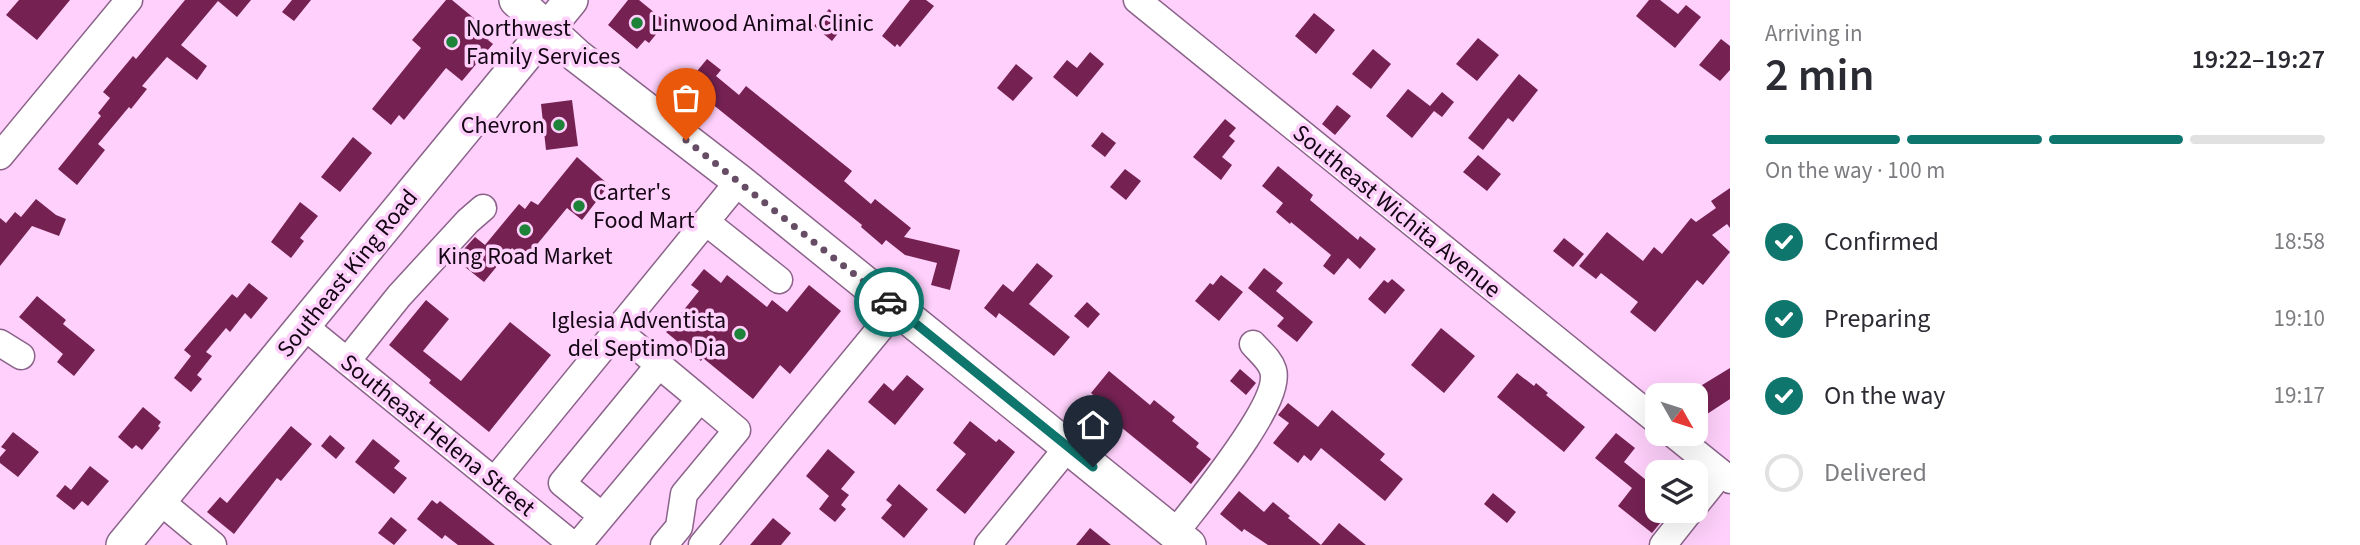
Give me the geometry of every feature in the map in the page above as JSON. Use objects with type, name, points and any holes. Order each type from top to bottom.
[{"type":"main road","points":[[516,0],[577,56],[739,181],[1182,539]]},
{"type":"main road","name":"Southeast King Road","points":[[123,545],[571,0]]},
{"type":"street","points":[[0,156],[129,0]]},
{"type":"street","name":"Southeast Wichita Avenue","points":[[1137,0],[1645,411]]},
{"type":"street","points":[[495,480],[739,181]]},
{"type":"street","points":[[347,361],[399,296],[468,221],[484,208]]},
{"type":"street","points":[[706,222],[779,281]]},
{"type":"street","points":[[702,545],[897,308]]},
{"type":"street","name":"Southeast Helena Street","points":[[304,326],[575,545]]},
{"type":"street","points":[[617,330],[737,430],[684,494],[678,527],[664,545]]},
{"type":"street","points":[[1182,539],[1268,398],[1273,383],[1273,370],[1253,344]]},
{"type":"street","points":[[602,516],[562,482],[659,365]]},
{"type":"street","points":[[575,545],[700,399]]},
{"type":"street","points":[[1688,446],[1725,476],[1708,492]]},
{"type":"street","points":[[988,545],[1068,447]]},
{"type":"street","points":[[160,501],[213,545]]},
{"type":"street","points":[[1663,545],[1680,523]]},
{"type":"building","points":[[19,0],[70,0],[37,40],[6,15]]},
{"type":"building","points":[[185,0],[251,0],[237,17],[218,1],[181,45],[207,66],[197,80],[167,57],[142,86],[147,89],[98,144],[105,150],[77,185],[58,169],[101,116],[98,113],[110,98],[103,92],[133,56],[136,59]]},
{"type":"building","points":[[292,0],[311,0],[294,21],[282,12]]},
{"type":"building","points":[[446,0],[452,0],[493,34],[488,40],[493,44],[462,81],[446,68],[404,120],[399,115],[391,125],[372,109],[421,48],[412,40]]},
{"type":"building","name":"Linwood Animal Clinic","points":[[628,0],[639,0],[666,22],[649,43],[645,40],[637,49],[608,25]]},
{"type":"building","points":[[910,0],[926,0],[934,6],[900,47],[897,44],[895,47],[882,36]]},
{"type":"building","points":[[1649,0],[1660,0],[1678,14],[1686,5],[1701,17],[1675,48],[1636,16]]},
{"type":"building","points":[[829,9],[846,23],[832,41],[814,26]]},
{"type":"building","points":[[1314,13],[1335,30],[1316,54],[1295,36]]},
{"type":"building","points":[[1478,38],[1499,55],[1477,81],[1456,64]]},
{"type":"building","points":[[1721,39],[1730,46],[1730,70],[1720,81],[1699,65]]},
{"type":"building","points":[[1373,49],[1391,64],[1371,89],[1352,74]]},
{"type":"building","points":[[1090,52],[1104,64],[1077,97],[1053,77],[1067,60],[1077,68]]},
{"type":"building","points":[[707,59],[721,70],[716,76],[739,95],[746,86],[852,171],[844,181],[871,204],[875,199],[911,228],[904,237],[960,250],[950,290],[931,285],[937,263],[905,255],[886,240],[882,245],[861,227],[862,225],[706,99],[703,103],[684,87]]},
{"type":"building","points":[[1016,64],[1033,78],[1013,101],[997,88]]},
{"type":"building","points":[[1519,74],[1538,90],[1513,122],[1508,118],[1483,150],[1468,138]]},
{"type":"building","points":[[1408,89],[1430,106],[1442,92],[1454,102],[1442,117],[1434,111],[1412,138],[1386,116]]},
{"type":"building","name":"Chevron","points":[[572,100],[578,146],[546,150],[541,104]]},
{"type":"building","points":[[1337,105],[1351,116],[1335,135],[1322,124]]},
{"type":"building","points":[[1225,119],[1236,128],[1229,136],[1235,141],[1222,157],[1232,165],[1221,180],[1193,157]]},
{"type":"building","points":[[1102,132],[1116,143],[1105,157],[1091,146]]},
{"type":"building","points":[[353,137],[372,153],[340,192],[321,177]]},
{"type":"building","points":[[1478,155],[1501,174],[1487,191],[1463,172]]},
{"type":"building","points":[[577,157],[609,185],[582,220],[567,208],[525,259],[512,248],[484,282],[455,259],[475,237],[485,245],[519,204],[525,209],[531,201],[538,205]]},
{"type":"building","points":[[1278,166],[1313,195],[1310,200],[1358,240],[1360,236],[1376,249],[1360,269],[1348,258],[1334,275],[1323,266],[1331,255],[1276,212],[1283,203],[1262,186]]},
{"type":"building","points":[[1125,169],[1141,181],[1126,200],[1110,187]]},
{"type":"building","points":[[1730,188],[1730,228],[1727,224],[1712,235],[1730,252],[1703,285],[1697,280],[1655,332],[1630,312],[1638,302],[1601,273],[1596,279],[1579,266],[1607,232],[1643,261],[1654,247],[1662,254],[1691,218],[1696,222],[1716,208],[1711,201]]},
{"type":"building","points":[[36,199],[56,215],[66,219],[59,236],[32,226],[0,266],[0,218],[6,223],[15,212],[21,217]]},
{"type":"building","points":[[300,202],[318,216],[300,238],[304,241],[291,258],[271,242]]},
{"type":"building","points":[[1564,238],[1584,254],[1573,267],[1553,251]]},
{"type":"building","points":[[1037,263],[1053,276],[1029,304],[1070,337],[1054,356],[999,313],[996,318],[984,308],[1003,284],[1013,292]]},
{"type":"building","points":[[1264,268],[1283,283],[1276,291],[1313,322],[1297,342],[1277,326],[1284,318],[1248,288]]},
{"type":"building","name":"Iglesia Adventista del Septimo Dia","points":[[704,269],[721,283],[727,275],[767,307],[772,300],[787,312],[809,285],[841,311],[790,374],[780,365],[753,399],[666,332],[699,291],[691,285]]},
{"type":"building","points":[[1221,275],[1243,292],[1219,321],[1195,301],[1210,283],[1213,285]]},
{"type":"building","points":[[1392,279],[1405,290],[1385,314],[1368,299],[1384,280],[1388,283]]},
{"type":"building","points":[[249,283],[268,298],[251,319],[245,313],[230,332],[226,328],[206,352],[212,356],[197,375],[202,379],[191,392],[174,378],[191,356],[184,350],[232,294],[237,298]]},
{"type":"building","points":[[37,296],[66,320],[63,324],[95,350],[74,376],[57,362],[63,354],[19,317]]},
{"type":"building","points":[[426,300],[449,319],[423,351],[461,381],[510,322],[551,355],[489,432],[429,383],[431,380],[389,345]]},
{"type":"building","points":[[1087,302],[1100,314],[1088,328],[1074,316]]},
{"type":"building","points":[[1441,328],[1475,356],[1444,393],[1411,365]]},
{"type":"building","points":[[1730,368],[1730,399],[1708,413],[1708,383],[1705,383]]},
{"type":"building","points":[[1240,369],[1256,383],[1246,395],[1230,381]]},
{"type":"building","points":[[1109,371],[1150,405],[1154,400],[1175,417],[1172,421],[1199,443],[1196,447],[1211,459],[1191,484],[1095,406],[1099,400],[1091,393]]},
{"type":"building","points":[[1517,373],[1534,386],[1536,383],[1548,393],[1546,395],[1585,427],[1564,452],[1497,397]]},
{"type":"building","points":[[907,375],[924,389],[895,425],[868,402],[884,383],[893,391]]},
{"type":"building","points":[[1288,403],[1318,427],[1332,410],[1385,454],[1380,460],[1403,479],[1385,501],[1321,448],[1311,461],[1304,455],[1298,463],[1273,443],[1289,423],[1278,415]]},
{"type":"building","points":[[143,407],[161,422],[158,426],[160,428],[142,450],[136,445],[132,449],[118,437]]},
{"type":"building","points":[[970,421],[996,442],[999,439],[1015,452],[965,514],[936,490],[966,454],[953,443]]},
{"type":"building","points":[[291,426],[312,444],[281,481],[277,478],[234,534],[207,512],[220,497],[227,503]]},
{"type":"building","points":[[13,432],[39,452],[18,477],[0,463],[0,457],[6,450],[1,447]]},
{"type":"building","points":[[1616,433],[1635,448],[1624,462],[1645,479],[1645,523],[1660,523],[1652,533],[1618,506],[1632,488],[1595,458]]},
{"type":"building","points":[[330,435],[345,448],[336,459],[321,446]]},
{"type":"building","points":[[373,439],[400,461],[394,468],[407,478],[394,494],[355,462]]},
{"type":"building","points":[[828,449],[855,472],[841,489],[849,495],[841,505],[846,509],[835,522],[819,509],[829,496],[806,476]]},
{"type":"building","points":[[90,466],[109,481],[88,506],[82,501],[74,510],[56,496],[65,485],[71,490]]},
{"type":"building","points":[[899,484],[928,509],[904,538],[881,518],[892,505],[886,500]]},
{"type":"building","points":[[1239,491],[1264,512],[1273,502],[1321,545],[1268,545],[1244,529],[1242,532],[1220,514]]},
{"type":"building","points":[[1493,493],[1516,512],[1507,523],[1484,504]]},
{"type":"building","points":[[432,500],[437,504],[440,501],[495,545],[458,545],[445,535],[442,539],[417,519]]},
{"type":"building","points":[[391,517],[407,530],[394,545],[378,533]]},
{"type":"building","points":[[773,518],[791,533],[781,545],[750,545]]},
{"type":"building","points":[[1339,523],[1366,545],[1321,545]]},
{"type":"building","points":[[1090,528],[1111,545],[1076,545]]},
{"type":"way so far","points":[[686,140],[889,302]]},
{"type":"place","name":"Linwood Animal Clinic","points":[[637,23]]},
{"type":"place","name":"Northwest Family Services","points":[[452,42]]},
{"type":"place","name":"Chevron","points":[[559,125]]},
{"type":"place","name":"Carter's Food Mart","points":[[579,206]]},
{"type":"place","name":"King Road Market","points":[[525,230]]},
{"type":"place","name":"Iglesia Adventista del Septimo Dia","points":[[740,334]]},
{"type":"route","points":[[889,302],[1093,467]]}]
